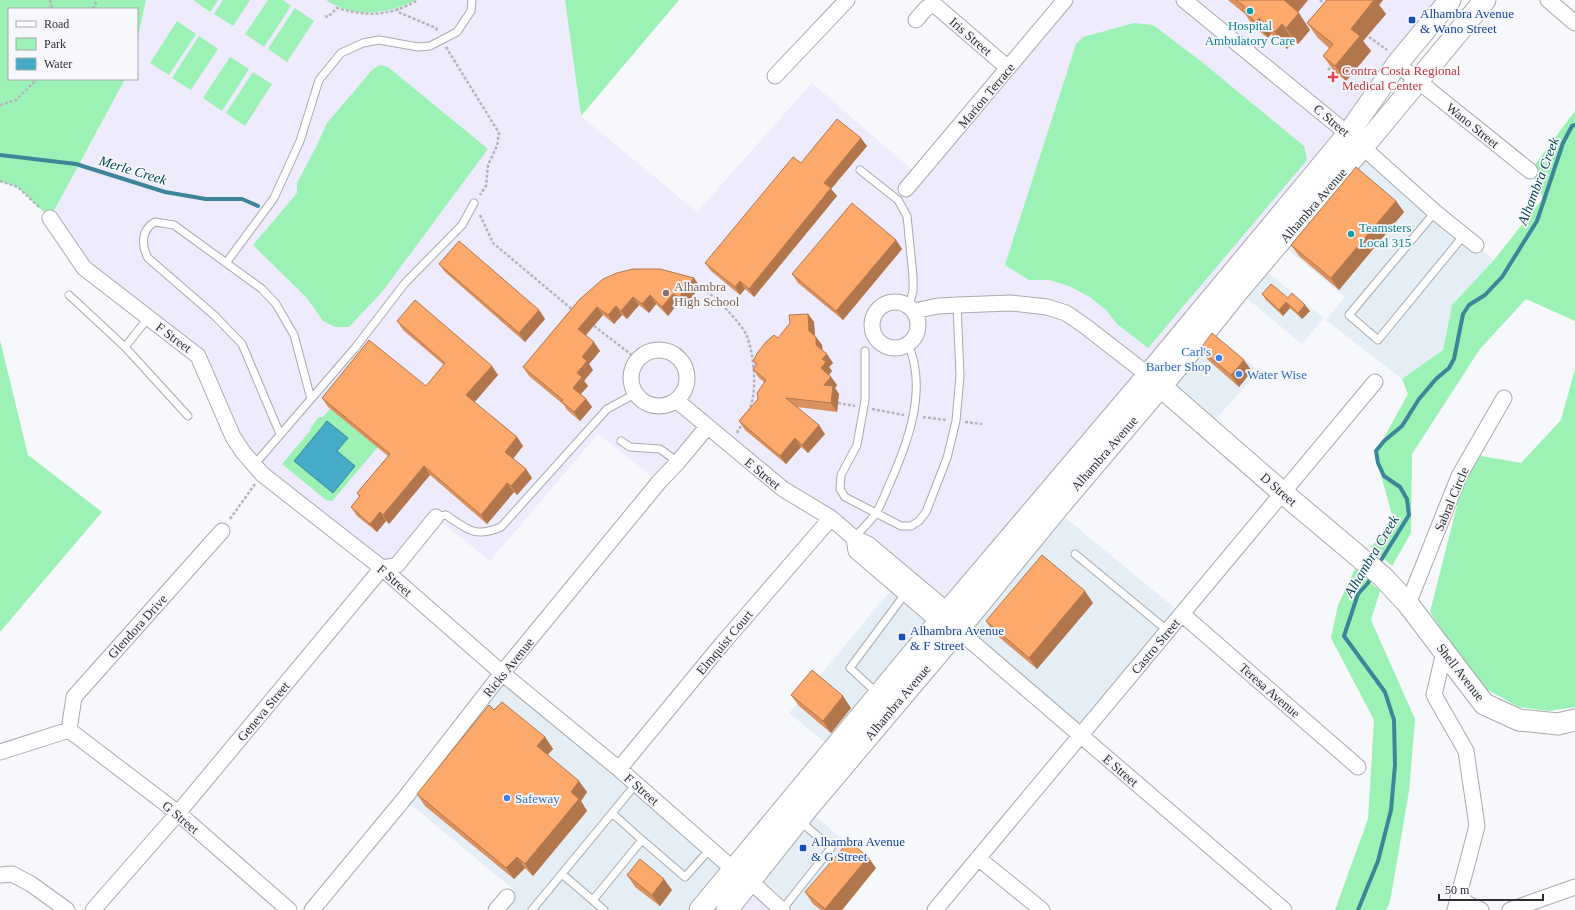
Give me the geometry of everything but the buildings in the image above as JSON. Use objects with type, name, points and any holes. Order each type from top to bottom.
[{"type":"main road","name":"Alhambra Avenue","points":[[700,910],[943,617],[1154,381],[1238,291],[1309,208],[1356,140],[1399,62],[1450,0]]},
{"type":"main road","name":"Alhambra Avenue","points":[[1356,140],[1418,80],[1485,0]]},
{"type":"main road","name":"Alhambra Avenue","points":[[727,910],[751,882],[798,820],[958,630],[1056,510],[1154,381]]},
{"type":"main road","name":"D Street","points":[[1154,381],[1283,493],[1383,577],[1408,604]]},
{"type":"main road","name":"Shell Avenue","points":[[1408,604],[1484,704],[1519,720],[1558,724],[1575,720]]},
{"type":"street","points":[[775,76],[847,0]]},
{"type":"street","name":"Marion Terrace","points":[[902,194],[1065,0]]},
{"type":"street","name":"C Street","points":[[1184,0],[1356,140],[1435,212],[1476,245]]},
{"type":"street","points":[[1548,0],[1575,23]]},
{"type":"street","name":"Iris Street","points":[[916,20],[928,6],[936,6],[1008,68]]},
{"type":"street","name":"Wano Street","points":[[1399,62],[1418,80],[1530,171]]},
{"type":"street","name":"F Street","points":[[50,218],[84,268],[198,356],[233,437],[243,452],[258,469],[382,568],[502,674],[619,769],[782,910]]},
{"type":"street","points":[[902,302],[911,308],[918,318],[917,333],[914,339],[908,344],[893,348],[885,346],[879,342],[874,335],[872,320],[875,313],[886,303],[902,302]]},
{"type":"street","points":[[911,308],[1011,303],[1047,307],[1066,313],[1085,326],[1154,381]]},
{"type":"street","points":[[656,349],[671,352],[677,356],[684,366],[687,378],[686,386],[682,394],[669,404],[656,406],[642,401],[631,387],[631,370],[637,359],[646,352],[656,349]]},
{"type":"street","name":"Castro Street","points":[[935,910],[1081,736],[1274,501],[1283,493],[1375,382]]},
{"type":"street","name":"Sabral Circle","points":[[1408,604],[1459,476],[1504,398]]},
{"type":"street","name":"E Street","points":[[676,400],[783,490],[831,518],[854,538],[856,551],[910,589],[1284,910]]},
{"type":"street","name":"Ricks Avenue","points":[[312,910],[404,799],[502,674],[658,482],[678,462],[707,427]]},
{"type":"street","points":[[382,568],[398,564],[436,518]]},
{"type":"street","name":"Elmquist Court","points":[[619,769],[722,644],[831,518]]},
{"type":"street","name":"Glendora Drive","points":[[69,730],[74,697],[222,530]]},
{"type":"street","name":"Geneva Street","points":[[93,910],[178,813],[382,568]]},
{"type":"street","name":"Teresa Avenue","points":[[1182,614],[1358,767]]},
{"type":"street","points":[[1444,652],[1434,695],[1466,751],[1477,826],[1457,903],[1468,904],[1481,910]]},
{"type":"street","points":[[0,752],[69,730]]},
{"type":"street","name":"G Street","points":[[69,730],[178,813],[289,910]]},
{"type":"street","points":[[978,858],[1042,910]]},
{"type":"street","points":[[6,875],[31,884],[67,910]]},
{"type":"street","points":[[1510,910],[1575,887]]},
{"type":"street","points":[[496,910],[507,896]]},
{"type":"lane","points":[[226,263],[274,198],[300,141],[319,80],[341,53],[363,43],[379,40],[418,46],[430,46],[457,32],[471,11],[472,0]]},
{"type":"lane","points":[[860,170],[902,194],[907,216],[913,284],[911,308]]},
{"type":"lane","points":[[258,469],[280,434],[355,348],[405,283],[462,225],[474,204]]},
{"type":"lane","points":[[1435,212],[1349,315],[1378,340],[1464,235]]},
{"type":"lane","points":[[280,434],[242,344],[215,316],[148,258],[143,249],[145,232],[149,225],[155,222],[174,225],[262,289],[276,304],[294,334],[311,398]]},
{"type":"lane","points":[[69,295],[125,347],[188,416]]},
{"type":"lane","points":[[865,352],[866,400],[856,445],[841,475],[840,489],[845,497],[900,526],[911,526],[919,521],[926,512],[946,458],[958,414],[960,353],[957,305]]},
{"type":"lane","points":[[125,347],[148,318]]},
{"type":"lane","points":[[854,538],[876,513],[903,452],[917,389],[914,357],[908,344]]},
{"type":"lane","points":[[436,518],[446,515],[474,533],[488,533],[501,527],[607,409],[635,394]]},
{"type":"lane","points":[[620,441],[630,447],[660,449],[678,462]]},
{"type":"lane","points":[[1075,554],[1168,631]]},
{"type":"lane","points":[[879,695],[850,668],[910,589]]},
{"type":"lane","points":[[532,910],[636,784]]},
{"type":"lane","points":[[612,813],[685,877],[710,849]]},
{"type":"lane","points":[[782,910],[831,848],[798,820]]},
{"type":"lane","points":[[593,900],[642,840]]},
{"type":"lane","points":[[562,874],[604,910]]},
{"type":"path","points":[[325,16],[328,17],[337,8],[357,14],[373,14],[397,9],[418,0]]},
{"type":"path","points":[[1320,0],[1327,7]]},
{"type":"path","points":[[397,9],[398,12],[436,28],[499,133],[497,146],[488,165],[486,186],[474,204],[493,243],[580,315]]},
{"type":"path","points":[[1359,38],[1364,34],[1399,62]]},
{"type":"path","points":[[1328,70],[1336,60]]},
{"type":"path","points":[[0,104],[16,100],[36,80]]},
{"type":"path","points":[[0,181],[18,187],[50,218]]},
{"type":"path","points":[[694,285],[700,287],[717,300],[745,332],[753,367],[753,403],[747,415]]},
{"type":"path","points":[[594,326],[637,359]]},
{"type":"path","points":[[726,443],[737,433],[744,421]]},
{"type":"path","points":[[222,530],[258,469]]},
{"type":"shaded area","name":"Alhambra High School","points":[[146,0],[565,0],[581,116],[697,212],[812,83],[918,175],[1065,0],[1450,0],[948,611],[707,427],[659,482],[598,434],[490,561],[436,518],[397,565],[382,568],[243,452],[198,356],[84,268],[50,218],[124,80],[138,80],[138,36]]},
{"type":"shaded area","points":[[1363,147],[1435,212],[1494,260],[1452,305],[1443,350],[1402,379],[1326,320],[1345,297],[1280,243]]},
{"type":"shaded area","points":[[1260,266],[1324,318],[1302,344],[1238,291]]},
{"type":"shaded area","points":[[1209,329],[1259,371],[1208,428],[1161,387]]},
{"type":"shaded area","points":[[1056,510],[1182,614],[1081,736],[958,630]]},
{"type":"shaded area","points":[[895,585],[939,622],[833,749],[789,713]]},
{"type":"shaded area","points":[[502,673],[733,869],[700,910],[496,910],[513,889],[404,799]]},
{"type":"shaded area","points":[[807,809],[876,868],[842,910],[782,910],[751,882]]},
{"type":"shaded area","points":[[751,882],[782,910],[727,910]]},
{"type":"green space","points":[[0,0],[146,0],[138,36],[138,8],[8,8],[8,80],[124,80],[50,218],[18,187],[0,181]]},
{"type":"green space","points":[[193,0],[218,0],[210,12]]},
{"type":"green space","points":[[223,0],[250,0],[233,26],[214,14]]},
{"type":"green space","points":[[268,0],[283,0],[291,6],[264,47],[245,34]]},
{"type":"green space","points":[[326,0],[416,0],[394,9],[359,12],[337,6]]},
{"type":"green space","points":[[565,0],[679,0],[581,116]]},
{"type":"green space","points":[[295,8],[314,21],[287,62],[268,49]]},
{"type":"green space","points":[[177,21],[196,34],[169,75],[150,63]]},
{"type":"green space","points":[[1134,23],[1153,25],[1202,62],[1304,146],[1307,160],[1148,348],[1117,324],[1106,310],[1090,297],[1069,286],[1049,280],[1029,280],[1005,265],[1076,44],[1083,37]]},
{"type":"green space","points":[[199,36],[218,49],[191,90],[172,78]]},
{"type":"green space","points":[[230,57],[249,69],[222,111],[203,98]]},
{"type":"green space","points":[[380,65],[388,67],[488,149],[382,292],[349,327],[335,327],[323,321],[307,298],[253,245],[297,193],[297,183],[327,123],[373,69]]},
{"type":"green space","points":[[253,72],[272,84],[245,126],[226,113]]},
{"type":"green space","points":[[1575,111],[1575,321],[1526,299],[1480,349],[1412,454],[1411,533],[1392,566],[1371,547],[1394,522],[1375,454],[1408,394],[1402,379],[1443,350],[1452,305],[1494,260],[1543,198],[1530,171]]},
{"type":"green space","points":[[0,340],[28,455],[102,512],[0,632]]},
{"type":"green space","points":[[1575,369],[1575,707],[1549,711],[1519,707],[1486,689],[1461,659],[1430,612],[1464,478],[1476,455],[1521,463],[1561,420]]},
{"type":"green space","points":[[330,409],[378,447],[332,501],[326,500],[282,464],[310,431],[311,427],[319,417],[323,417]]},
{"type":"green space","points":[[1355,569],[1380,591],[1371,620],[1415,719],[1409,791],[1390,902],[1386,910],[1335,910],[1368,819],[1374,720],[1331,638],[1338,605]]},
{"type":"water","points":[[327,421],[348,438],[337,451],[355,466],[333,493],[294,461]]},
{"type":"waterway","name":"Alhambra Creek","points":[[1378,565],[1409,515],[1407,499],[1400,487],[1384,476],[1378,463],[1376,451],[1384,441],[1402,426],[1419,399],[1436,379],[1449,368],[1454,359],[1463,314],[1469,305],[1485,295],[1502,277],[1537,221],[1563,143],[1572,126],[1575,125]]},
{"type":"waterway","name":"Merle Creek","points":[[0,155],[76,164],[165,192],[206,199],[242,199],[258,206]]},
{"type":"waterway","name":"Alhambra Creek","points":[[1358,910],[1378,861],[1391,810],[1395,765],[1394,720],[1385,692],[1344,636],[1358,594],[1372,576]]},
{"type":"place","name":"Hospital Ambulatory Care","points":[[1250,11]]},
{"type":"place","name":"Alhambra Avenue & Wano Street","points":[[1412,20]]},
{"type":"place","name":"Contra Costa Regional Medical Center","points":[[1333,77]]},
{"type":"place","name":"Teamsters Local 315","points":[[1351,234]]},
{"type":"place","name":"Alhambra High School","points":[[666,293]]},
{"type":"place","name":"Carl's Barber Shop","points":[[1219,358]]},
{"type":"place","name":"Water Wise","points":[[1239,374]]},
{"type":"place","name":"Alhambra Avenue & F Street","points":[[902,637]]},
{"type":"place","name":"Safeway","points":[[507,798]]},
{"type":"place","name":"Alhambra Avenue & G Street","points":[[803,848]]}]
